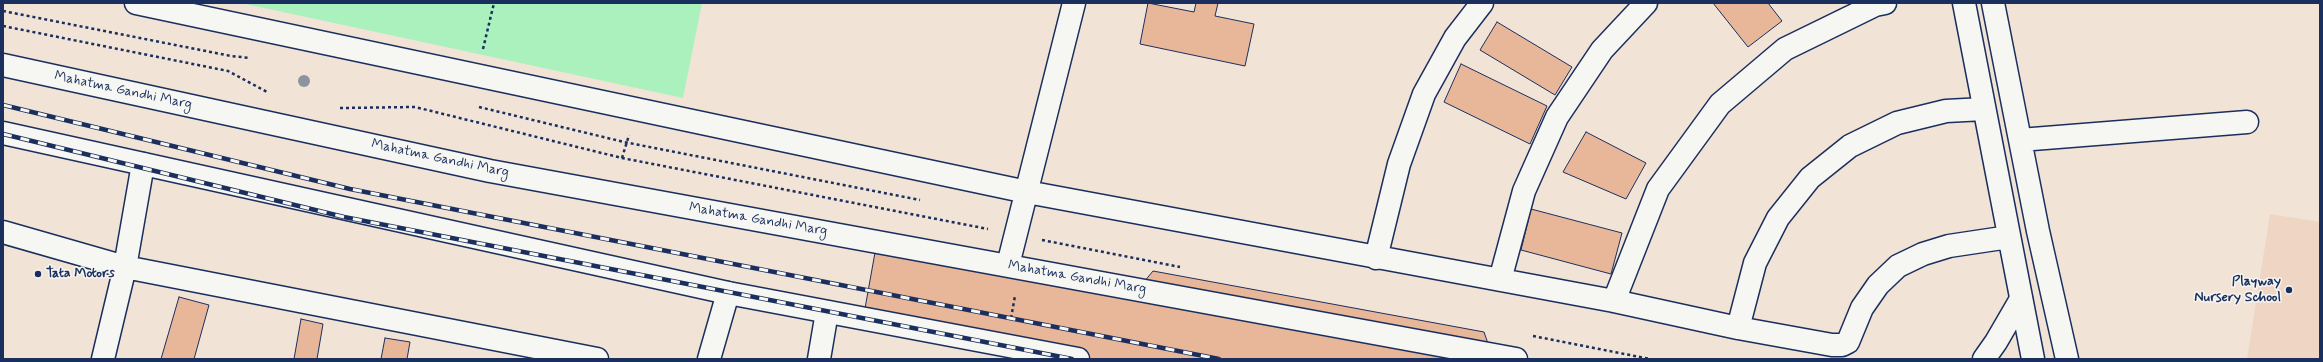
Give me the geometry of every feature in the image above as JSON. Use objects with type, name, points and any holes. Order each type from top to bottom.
[{"type":"street","points":[[136,3],[1027,192],[1614,301],[1738,328],[1832,345],[1842,345],[1850,350],[1866,302],[1878,285],[1898,266],[1923,254],[1949,246],[2008,237]]},
{"type":"street","points":[[1014,267],[1016,235],[1074,3]]},
{"type":"street","points":[[1376,258],[1399,164],[1424,94],[1455,38],[1482,3]]},
{"type":"street","points":[[1500,280],[1524,191],[1557,117],[1602,50],[1646,3]]},
{"type":"street","points":[[1614,301],[1658,189],[1720,104],[1785,49],[1875,5],[1885,3]]},
{"type":"street","points":[[1964,3],[2008,237],[2033,359]]},
{"type":"street","points":[[1993,3],[2020,140],[2067,359]]},
{"type":"street","name":"Mahatma Gandhi Marg","points":[[3,65],[490,171],[1516,359]]},
{"type":"street","points":[[1738,328],[1755,263],[1778,218],[1810,178],[1850,146],[1897,123],[1946,111],[1984,110]]},
{"type":"street","points":[[2020,140],[2247,122]]},
{"type":"street","points":[[3,133],[728,293],[1078,359]]},
{"type":"street","points":[[103,359],[125,267],[143,164]]},
{"type":"street","points":[[3,232],[125,267],[597,359]]},
{"type":"street","points":[[709,359],[728,293]]},
{"type":"street","points":[[1984,359],[2021,299]]},
{"type":"street","points":[[819,359],[827,312]]},
{"type":"path","points":[[478,75],[494,3]]},
{"type":"path","points":[[3,10],[231,56],[254,58]]},
{"type":"path","points":[[3,26],[228,70],[274,95]]},
{"type":"path","points":[[471,104],[624,142],[926,201]]},
{"type":"path","points":[[338,108],[415,106],[622,158],[1016,235]]},
{"type":"path","points":[[1004,345],[1014,267]]},
{"type":"shaded area","name":"Playway Nursery School","points":[[2270,214],[2320,222],[2320,359],[2247,359]]},
{"type":"green space","points":[[241,3],[702,3],[683,98]]},
{"type":"building","points":[[1148,3],[1194,12],[1196,3],[1218,3],[1215,16],[1254,24],[1245,66],[1140,44]]},
{"type":"building","points":[[1713,3],[1768,3],[1782,21],[1748,47]]},
{"type":"building","points":[[1497,22],[1572,67],[1555,95],[1480,50]]},
{"type":"building","points":[[1461,64],[1547,106],[1530,144],[1444,102]]},
{"type":"building","points":[[1586,132],[1646,163],[1626,199],[1563,172]]},
{"type":"building","points":[[1531,209],[1622,233],[1611,274],[1521,250]]},
{"type":"building","points":[[876,247],[1134,294],[1153,271],[1484,332],[1492,355],[1512,359],[1060,359],[862,325]]},
{"type":"building","points":[[179,297],[209,305],[194,359],[161,359]]},
{"type":"building","points":[[301,319],[323,324],[317,359],[294,359]]},
{"type":"building","points":[[385,338],[410,342],[407,359],[381,359]]},
{"type":"railway","points":[[3,105],[350,189],[1219,359]]},
{"type":"railway","points":[[3,134],[344,217],[1072,359]]},
{"type":"place","name":"Tata Motors","points":[[38,274]]},
{"type":"place","name":"Playway Nursery School","points":[[2289,290]]}]
